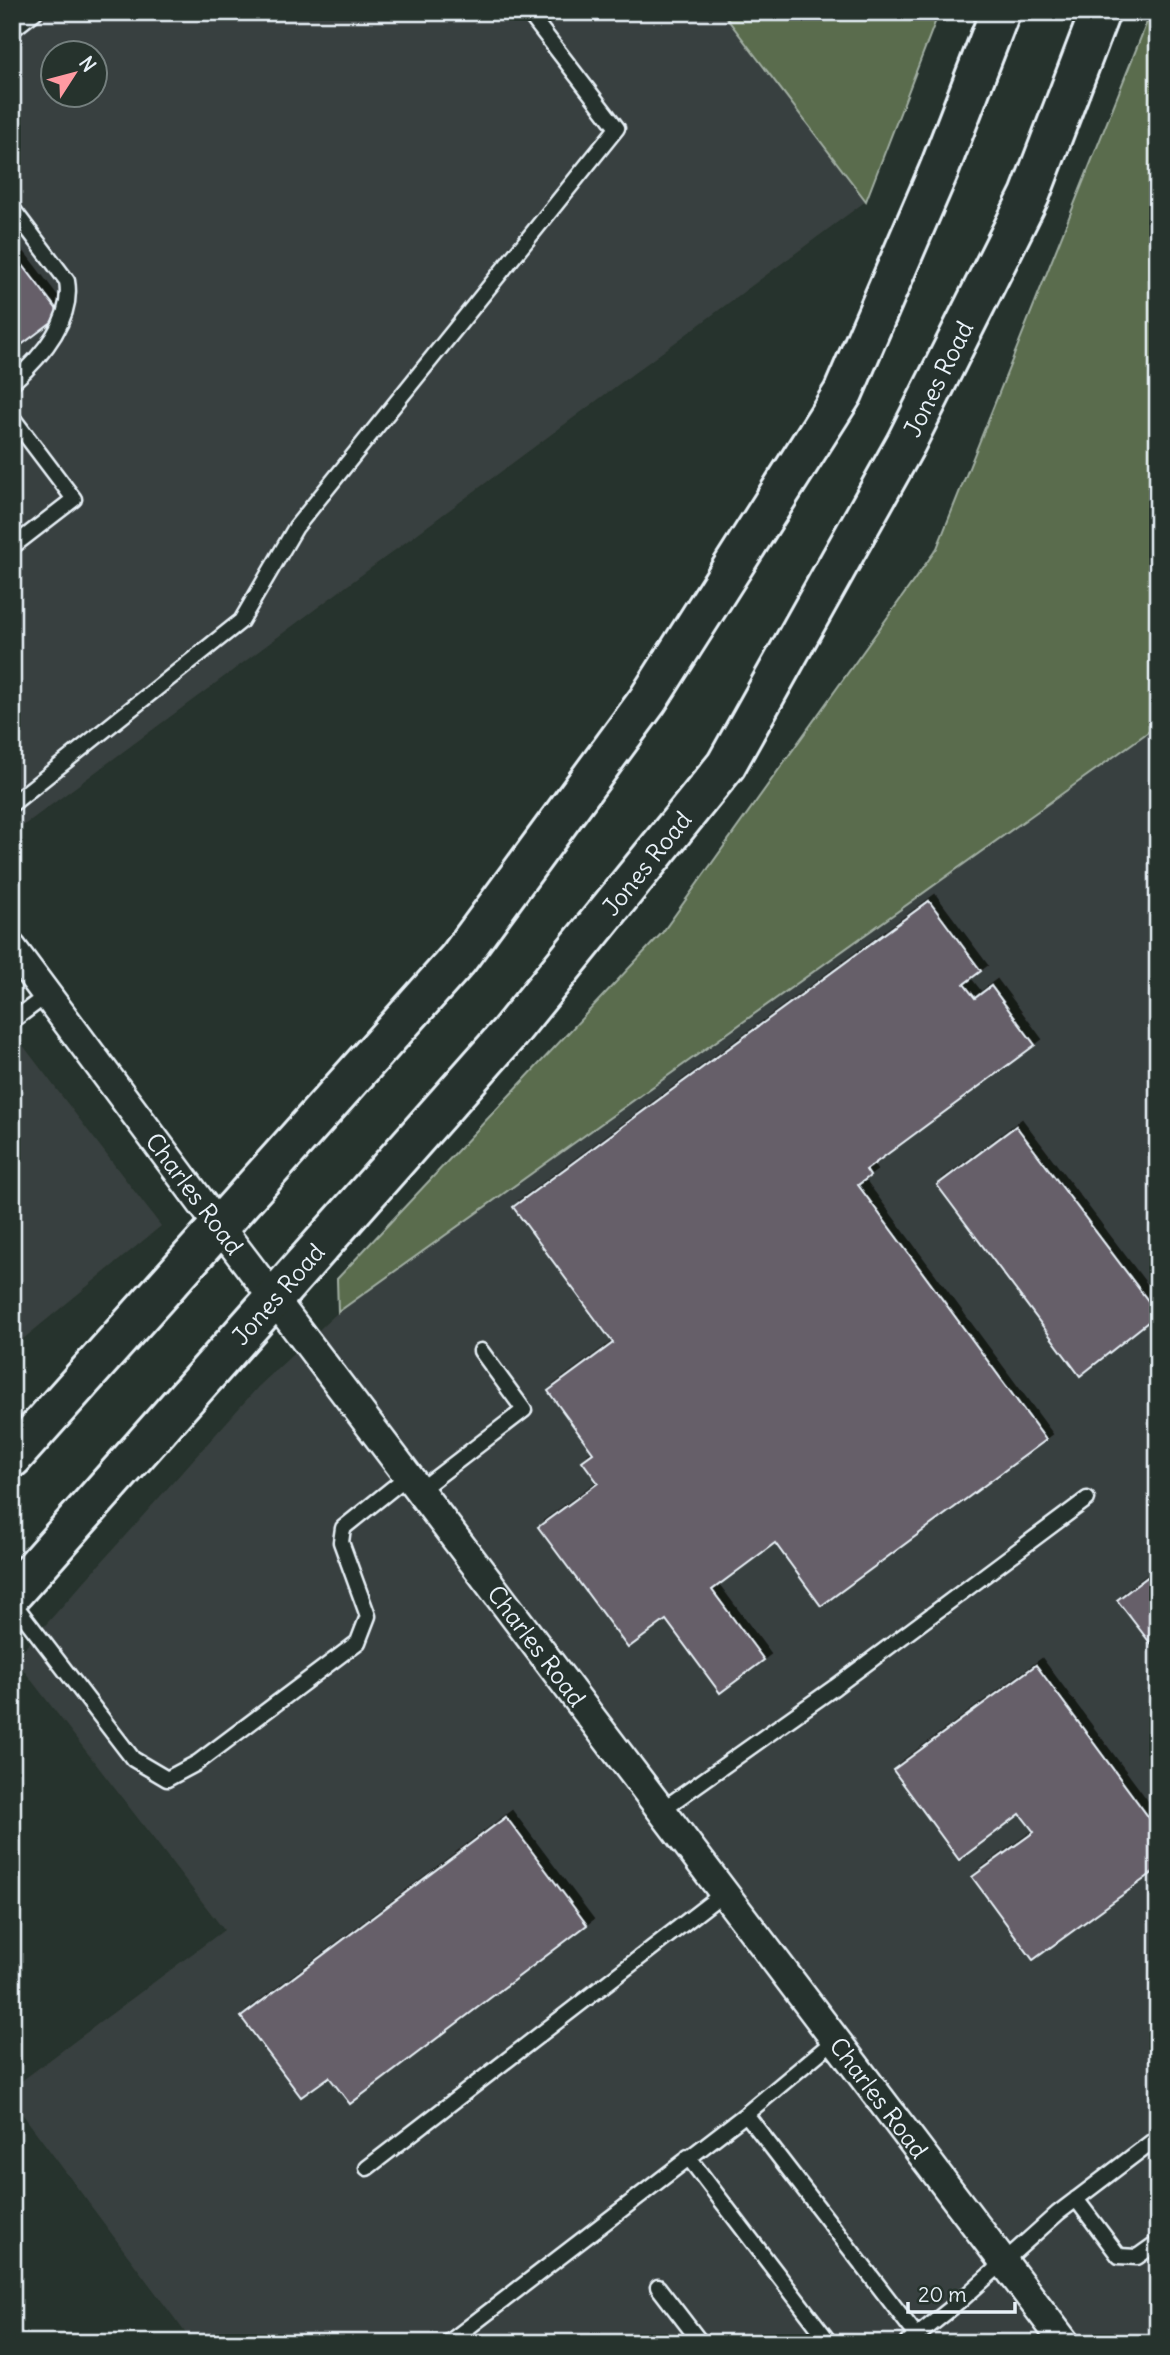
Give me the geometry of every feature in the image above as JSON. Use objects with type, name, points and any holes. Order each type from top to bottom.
[{"type":"main road","points":[[12,1458],[458,959],[648,700],[843,393],[939,170],[1000,12]]},
{"type":"main road","name":"Jones Road","points":[[12,1594],[509,1033],[726,765],[906,443],[1017,219],[1100,12]]},
{"type":"street","name":"Charles Road","points":[[12,948],[218,1225],[838,2038],[1003,2264],[1065,2343]]},
{"type":"lane","points":[[12,30],[35,12]]},
{"type":"lane","points":[[12,804],[241,621],[296,527],[617,128],[528,12]]},
{"type":"lane","points":[[12,208],[67,281],[69,291],[67,305],[41,356],[12,383]]},
{"type":"lane","points":[[12,417],[74,499],[12,547]]},
{"type":"lane","points":[[12,1021],[47,995]]},
{"type":"lane","points":[[12,1601],[133,1759],[167,1779],[197,1763],[358,1642],[368,1616],[341,1542],[343,1528],[524,1410],[481,1351]]},
{"type":"lane","points":[[663,1809],[835,1687],[1087,1499]]},
{"type":"lane","points":[[367,2168],[726,1891]]},
{"type":"lane","points":[[448,2343],[746,2114],[791,2074],[838,2038]]},
{"type":"lane","points":[[746,2114],[913,2339],[1076,2199],[1158,2137]]},
{"type":"lane","points":[[688,2157],[830,2343]]},
{"type":"lane","points":[[1076,2199],[1119,2256],[1137,2257],[1158,2242]]},
{"type":"lane","points":[[658,2287],[701,2343]]},
{"type":"shaded area","points":[[12,12],[722,12],[866,201],[12,834]]},
{"type":"shaded area","points":[[1158,725],[1158,2343],[193,2343],[12,2100],[12,2088],[224,1930],[15,1659],[258,1387],[338,1312]]},
{"type":"shaded area","points":[[12,1031],[161,1226],[12,1348]]},
{"type":"green space","points":[[722,12],[939,12],[866,201]]},
{"type":"green space","points":[[1151,12],[1158,12],[1158,725],[338,1312],[337,1279],[662,933],[937,548]]},
{"type":"building","points":[[12,251],[61,315],[12,352]]},
{"type":"building","points":[[929,901],[981,971],[964,984],[975,998],[991,986],[1035,1045],[866,1170],[870,1176],[858,1185],[1046,1440],[821,1606],[775,1543],[712,1590],[764,1660],[720,1693],[666,1620],[628,1648],[538,1527],[598,1483],[582,1461],[593,1453],[548,1391],[613,1343],[513,1207]]},
{"type":"building","points":[[1016,1126],[1158,1314],[1080,1376],[937,1185]]},
{"type":"building","points":[[1158,1569],[1158,1653],[1117,1600]]},
{"type":"building","points":[[1036,1665],[1158,1830],[1158,1869],[1033,1960],[972,1877],[1034,1832],[1020,1814],[959,1860],[893,1770]]},
{"type":"building","points":[[506,1817],[587,1925],[350,2104],[329,2077],[301,2097],[241,2017]]}]
